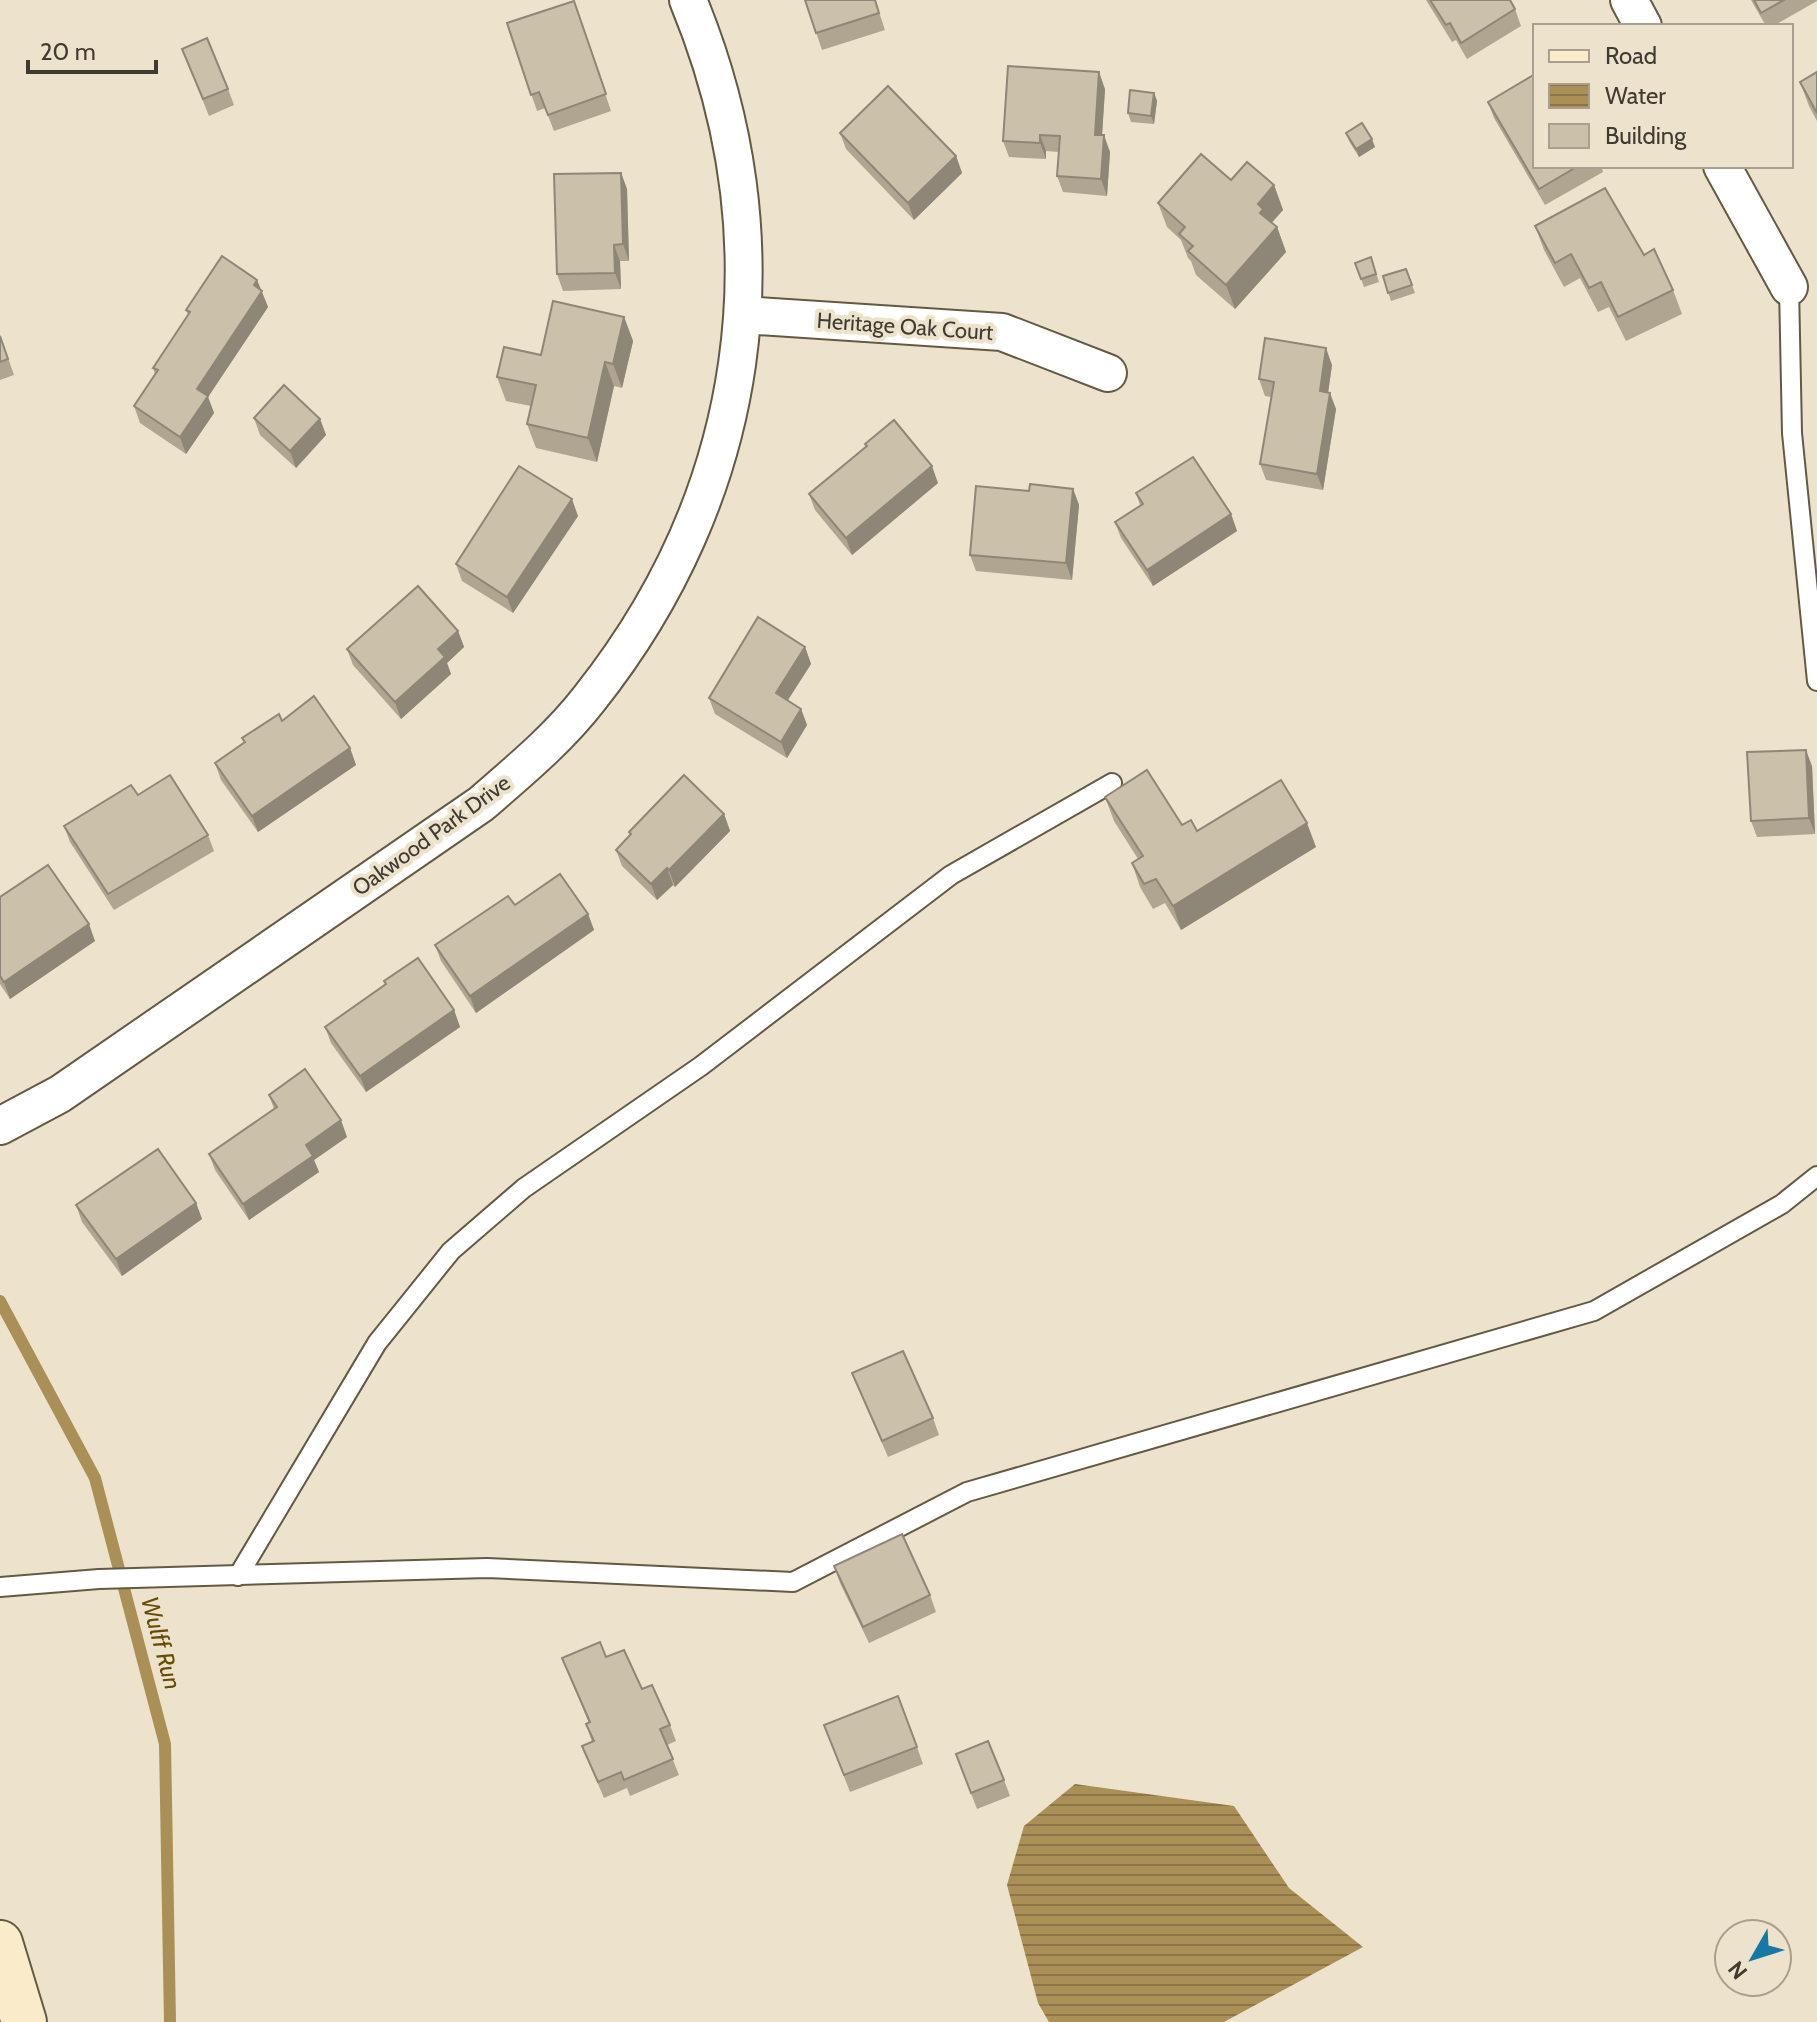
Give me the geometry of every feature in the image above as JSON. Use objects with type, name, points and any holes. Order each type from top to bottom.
[{"type":"street","name":"Oakwood Park Drive","points":[[0,1126],[60,1094],[481,804],[537,756],[588,702],[636,637],[681,553],[713,473],[733,394],[743,315],[744,232],[735,150],[709,51],[688,0]]},
{"type":"street","points":[[1629,0],[1642,24]]},
{"type":"street","points":[[1723,168],[1789,287]]},
{"type":"street","name":"Heritage Oak Court","points":[[743,315],[1002,332],[1108,373]]},
{"type":"street","points":[[0,1943],[24,2022]]},
{"type":"lane","points":[[1789,287],[1792,433],[1817,681]]},
{"type":"lane","points":[[238,1576],[377,1343],[451,1251],[524,1188],[701,1066],[951,875],[1112,783]]},
{"type":"lane","points":[[0,1587],[99,1579],[149,1580],[487,1568],[793,1582],[967,1492],[1594,1311],[1782,1204],[1817,1176]]},
{"type":"water","points":[[1075,1784],[1234,1806],[1289,1888],[1363,1947],[1224,2022],[1049,2022],[1038,2003],[1007,1885],[1024,1826]]},
{"type":"building","points":[[805,0],[875,0],[879,13],[816,33]]},
{"type":"building","points":[[1430,0],[1510,0],[1515,9],[1461,43],[1450,23],[1446,25]]},
{"type":"building","points":[[1754,0],[1784,0],[1761,13]]},
{"type":"building","points":[[574,1],[606,94],[548,115],[539,92],[531,95],[507,23]]},
{"type":"building","points":[[207,38],[228,89],[203,99],[182,49]]},
{"type":"building","points":[[1008,66],[1099,72],[1095,135],[1104,135],[1101,179],[1057,176],[1060,136],[1040,135],[1040,143],[1003,141]]},
{"type":"building","points":[[1817,72],[1817,113],[1800,82]]},
{"type":"building","points":[[1533,75],[1533,168],[1575,168],[1539,189],[1488,102]]},
{"type":"building","points":[[888,86],[956,156],[908,203],[840,133]]},
{"type":"building","points":[[1130,90],[1154,93],[1151,116],[1128,113]]},
{"type":"building","points":[[1362,123],[1372,139],[1356,149],[1346,133]]},
{"type":"building","points":[[1201,154],[1231,180],[1247,162],[1274,185],[1258,204],[1263,209],[1260,213],[1277,227],[1226,285],[1188,251],[1193,246],[1179,234],[1185,227],[1158,203]]},
{"type":"building","points":[[621,173],[623,244],[614,245],[615,273],[557,274],[554,174]]},
{"type":"building","points":[[1605,188],[1644,255],[1654,249],[1673,290],[1618,317],[1601,282],[1589,288],[1571,254],[1555,263],[1535,226]]},
{"type":"building","points":[[222,256],[257,280],[254,285],[262,291],[197,389],[208,396],[180,437],[134,406],[158,370],[153,368],[190,312],[186,310]]},
{"type":"building","points":[[1371,257],[1376,274],[1361,279],[1355,263]]},
{"type":"building","points":[[1406,269],[1412,285],[1388,293],[1383,276]]},
{"type":"building","points":[[553,301],[624,317],[613,364],[605,362],[588,438],[527,424],[536,385],[497,377],[504,347],[541,355]]},
{"type":"building","points":[[0,336],[8,359],[0,362]]},
{"type":"building","points":[[1265,338],[1326,348],[1320,391],[1330,393],[1317,474],[1260,464],[1274,382],[1259,379]]},
{"type":"building","points":[[284,385],[320,419],[290,451],[254,418]]},
{"type":"building","points":[[894,420],[932,466],[846,538],[809,494]]},
{"type":"building","points":[[1193,457],[1231,514],[1147,570],[1115,522],[1143,504],[1136,493]]},
{"type":"building","points":[[519,466],[572,499],[507,597],[456,564]]},
{"type":"building","points":[[1030,484],[1073,489],[1066,563],[970,555],[976,486],[1029,491]]},
{"type":"building","points":[[418,586],[458,631],[438,649],[445,657],[395,702],[347,649]]},
{"type":"building","points":[[758,617],[805,647],[776,693],[801,709],[781,742],[709,698]]},
{"type":"building","points":[[314,696],[350,748],[252,816],[215,763],[245,742],[242,738],[279,714],[282,721]]},
{"type":"building","points":[[1806,750],[1809,818],[1751,821],[1747,752]]},
{"type":"building","points":[[1147,770],[1182,825],[1191,820],[1197,831],[1281,780],[1307,823],[1173,906],[1156,879],[1144,884],[1132,863],[1143,856],[1105,797]]},
{"type":"building","points":[[170,775],[208,835],[108,894],[64,826],[131,785],[138,795]]},
{"type":"building","points":[[684,775],[724,814],[651,884],[616,850],[631,834],[629,832]]},
{"type":"building","points":[[48,865],[89,924],[4,982],[0,976],[0,897]]},
{"type":"building","points":[[560,874],[588,914],[470,996],[435,945],[508,896],[515,905]]},
{"type":"building","points":[[418,958],[454,1010],[360,1076],[325,1027]]},
{"type":"building","points":[[305,1069],[341,1120],[306,1145],[313,1156],[243,1204],[209,1154],[277,1107],[269,1095]]},
{"type":"building","points":[[158,1149],[196,1203],[116,1259],[76,1205]]},
{"type":"building","points":[[903,1351],[933,1418],[882,1441],[852,1373]]},
{"type":"building","points":[[902,1534],[930,1595],[863,1627],[834,1566]]},
{"type":"building","points":[[600,1642],[606,1657],[624,1650],[642,1689],[652,1685],[670,1725],[660,1729],[673,1759],[624,1780],[621,1772],[598,1782],[582,1746],[594,1741],[586,1724],[590,1722],[562,1658]]},
{"type":"building","points":[[898,1696],[917,1747],[844,1775],[824,1725]]},
{"type":"building","points":[[988,1741],[1004,1780],[971,1793],[956,1754]]},
{"type":"waterway","name":"Wulff Run","points":[[0,1301],[95,1478],[165,1744],[170,2022]]}]
